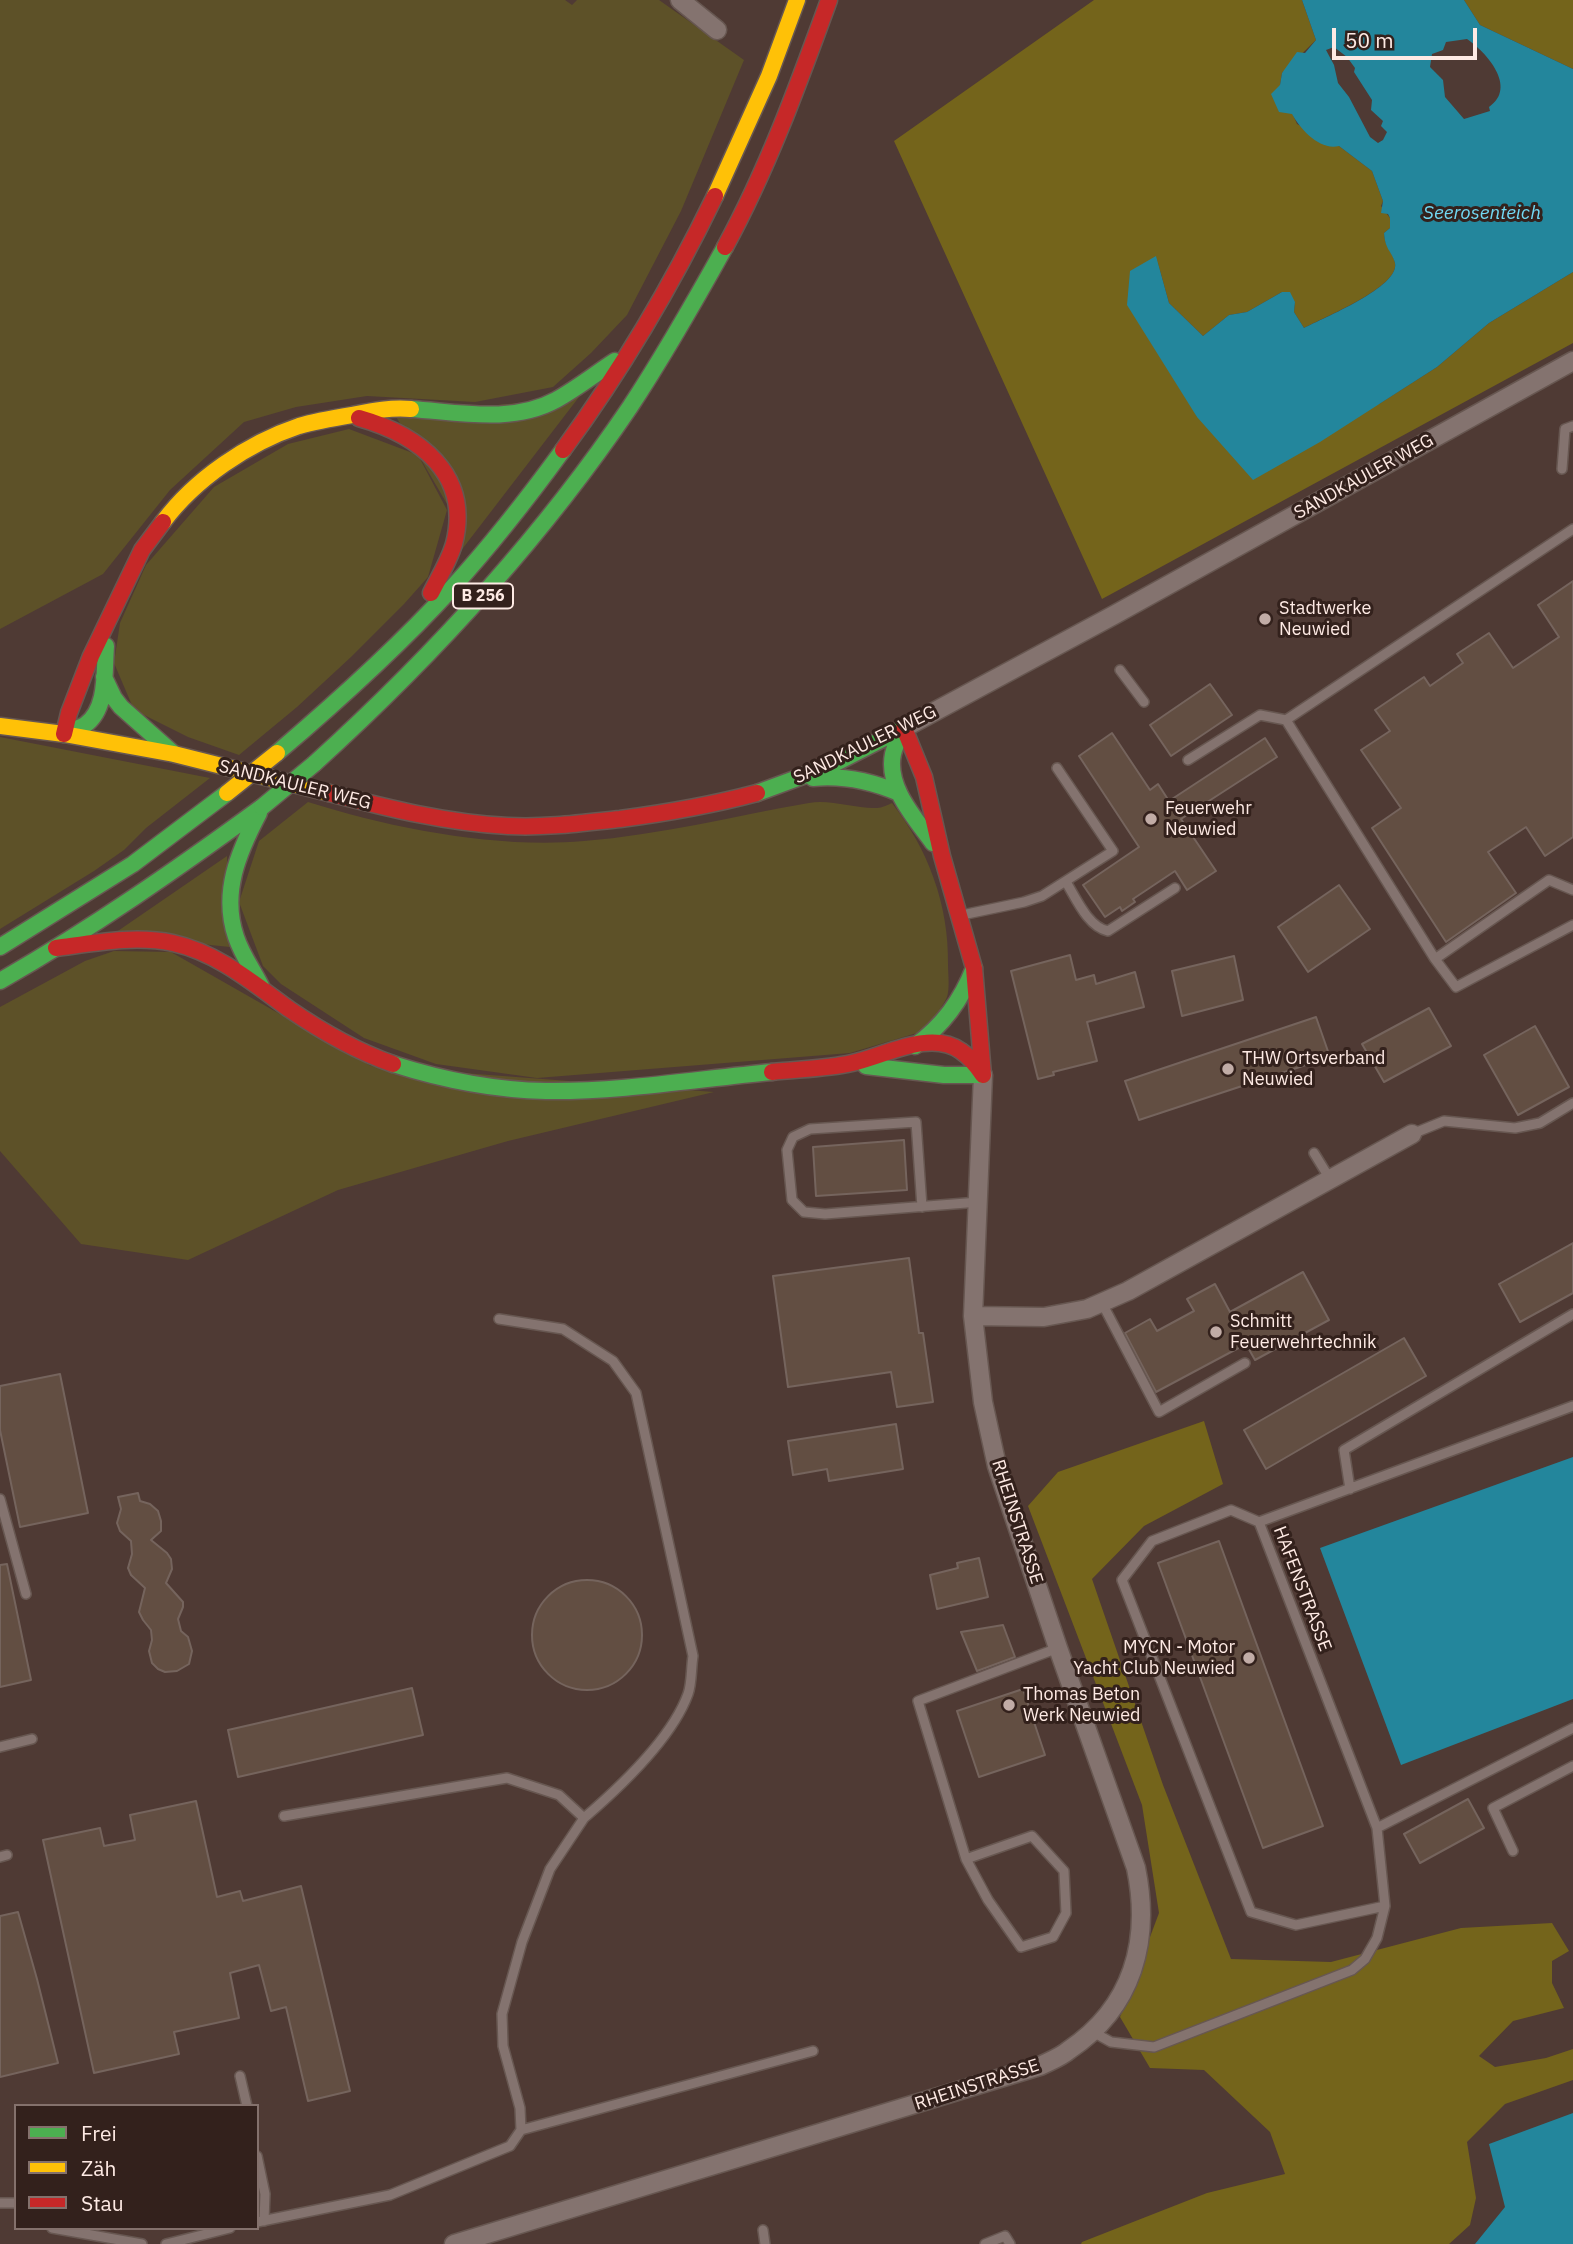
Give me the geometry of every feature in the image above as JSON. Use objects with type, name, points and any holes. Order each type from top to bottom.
[{"type":"main road","name":"B 256","points":[[2,946],[124,870],[277,753],[409,634],[506,525],[571,437],[628,352],[684,256],[725,177],[759,101],[797,0]]},
{"type":"main road","name":"B 256","points":[[6,978],[157,883],[262,807],[314,764],[413,672],[490,589],[561,502],[629,407],[710,275],[766,164],[829,0]]},
{"type":"main road","points":[[64,734],[90,656],[142,550],[172,510],[191,491],[234,458],[278,434],[319,421],[402,408],[497,415],[540,407],[561,397],[628,352]]},
{"type":"main road","points":[[350,416],[378,422],[408,436],[438,462],[454,492],[457,523],[451,554],[409,634]]},
{"type":"main road","points":[[64,734],[90,720],[99,705],[108,623]]},
{"type":"main road","points":[[104,677],[121,707],[174,754]]},
{"type":"main road","name":"SANDKAULER WEG","points":[[0,726],[64,734],[174,754],[403,812],[507,826],[561,826],[679,811],[731,800],[830,766],[904,728]]},
{"type":"main road","name":"RHEINSTRASSE","points":[[904,728],[893,754],[893,773],[899,793],[942,856]]},
{"type":"main road","name":"RHEINSTRASSE","points":[[904,728],[924,777],[942,856],[974,968],[981,1023],[983,1075]]},
{"type":"main road","points":[[796,779],[855,777],[899,793]]},
{"type":"main road","points":[[261,986],[237,940],[230,920],[228,901],[235,862],[262,807]]},
{"type":"main road","points":[[56,948],[128,940],[169,942],[188,947],[261,986],[336,1039],[397,1065],[475,1084],[545,1091],[574,1090],[849,1064],[915,1046],[938,1044],[966,1054],[983,1075]]},
{"type":"main road","points":[[915,1046],[935,1031],[952,1013],[965,992],[974,968]]},
{"type":"main road","points":[[849,1064],[944,1075],[983,1075]]},
{"type":"street","points":[[680,0],[717,30]]},
{"type":"street","name":"SANDKAULER WEG","points":[[904,728],[1572,363]]},
{"type":"street","name":"RHEINSTRASSE","points":[[454,2244],[1040,2066],[1068,2051],[1093,2032],[1112,2009],[1130,1975],[1137,1956],[1142,1927],[1142,1897],[1136,1868],[1058,1648],[998,1466],[983,1402],[973,1316],[983,1075]]},
{"type":"street","points":[[973,1316],[1045,1317],[1087,1309],[1102,1303],[1412,1134]]},
{"type":"lane","points":[[1562,469],[1569,428]]},
{"type":"lane","points":[[1188,760],[1260,715],[1286,720],[1573,529]]},
{"type":"lane","points":[[1120,670],[1144,702]]},
{"type":"lane","points":[[1286,720],[1435,959],[1456,987],[1573,925]]},
{"type":"lane","points":[[960,915],[1042,896],[1113,851],[1057,768]]},
{"type":"lane","points":[[1435,959],[1549,880],[1573,890]]},
{"type":"lane","points":[[1066,882],[1091,921],[1097,927],[1108,931],[1175,888]]},
{"type":"lane","points":[[1412,1134],[1444,1121],[1515,1128],[1540,1123],[1573,1103]]},
{"type":"lane","points":[[922,1207],[916,1122],[810,1129],[793,1137],[787,1150],[792,1200],[804,1212],[825,1214],[922,1207],[979,1202]]},
{"type":"lane","points":[[1314,1153],[1330,1179]]},
{"type":"lane","points":[[1102,1303],[1159,1412],[1245,1363]]},
{"type":"lane","points":[[1350,1489],[1344,1450],[1573,1314]]},
{"type":"lane","points":[[259,2166],[265,2194],[260,2221],[390,2195],[510,2146],[521,2130],[520,2108],[503,2046],[502,2014],[522,1942],[551,1869],[584,1818],[622,1785],[667,1731],[688,1693],[693,1656],[636,1393],[612,1361],[563,1329],[499,1319]]},
{"type":"lane","name":"HAFENSTRASSE","points":[[1385,1906],[1377,1828],[1259,1522],[1573,1406]]},
{"type":"lane","points":[[0,1499],[26,1594]]},
{"type":"lane","points":[[1093,2032],[1111,2042],[1154,2047],[1352,1970],[1365,1959],[1377,1938],[1385,1906],[1296,1925],[1251,1912],[1122,1580],[1152,1541],[1231,1510],[1259,1522]]},
{"type":"lane","points":[[966,1859],[1032,1836],[1064,1871],[1066,1913],[1053,1937],[1021,1947],[988,1900],[966,1859],[918,1701],[1058,1648]]},
{"type":"lane","points":[[1377,1828],[1573,1728]]},
{"type":"lane","points":[[0,1747],[32,1739]]},
{"type":"lane","points":[[1513,1851],[1493,1808],[1573,1766]]},
{"type":"lane","points":[[284,1816],[507,1778],[559,1795],[584,1818]]},
{"type":"lane","points":[[521,2130],[813,2051]]},
{"type":"lane","points":[[240,2076],[247,2104]]},
{"type":"lane","points":[[63,2230],[142,2244]]},
{"type":"lane","points":[[166,2244],[191,2233],[214,2230]]},
{"type":"lane","points":[[763,2230],[765,2244]]},
{"type":"lane","points":[[985,2244],[1005,2236],[1010,2244]]},
{"type":"shaded area","points":[[0,0],[565,0],[572,5],[577,0],[659,0],[744,60],[681,211],[627,315],[591,353],[553,387],[475,402],[367,396],[296,407],[244,422],[170,490],[103,574],[0,629]]},
{"type":"shaded area","points":[[1094,0],[1302,0],[1316,40],[1282,73],[1280,85],[1297,124],[1339,146],[1372,171],[1383,201],[1381,206],[1390,218],[1390,228],[1384,233],[1395,263],[1393,272],[1385,282],[1358,301],[1304,328],[1294,312],[1295,302],[1282,292],[1247,312],[1229,315],[1203,336],[1169,303],[1156,256],[1197,417],[1379,404],[1437,367],[1489,323],[1573,272],[1573,343],[1102,599],[894,141]]},
{"type":"shaded area","points":[[1464,0],[1573,0],[1573,69],[1480,25]]},
{"type":"shaded area","points":[[579,397],[460,552],[464,533],[395,415]]},
{"type":"shaded area","points":[[349,429],[418,455],[447,510],[428,577],[351,657],[239,755],[188,737],[134,710],[114,663],[120,623],[146,565],[214,487],[288,444]]},
{"type":"shaded area","points":[[0,737],[210,778],[146,828],[124,850],[0,929]]},
{"type":"shaded area","points":[[308,802],[408,828],[480,839],[551,843],[641,834],[809,803],[826,802],[877,808],[892,803],[926,859],[940,899],[947,942],[947,997],[927,1030],[850,1053],[537,1078],[436,1064],[364,1038],[281,984],[263,966],[239,902],[259,841]]},
{"type":"shaded area","points":[[227,856],[230,947],[112,935]]},
{"type":"shaded area","points":[[114,951],[171,952],[371,1066],[714,1092],[508,1141],[338,1190],[188,1260],[81,1244],[0,1151],[0,1007],[85,961]]},
{"type":"shaded area","points":[[1204,1421],[1223,1484],[1144,1526],[1092,1579],[1163,1785],[1231,1959],[1331,1962],[1461,1928],[1552,1923],[1569,1951],[1552,1961],[1552,1983],[1564,2008],[1513,2021],[1479,2056],[1495,2067],[1546,2058],[1573,2049],[1573,2080],[1505,2104],[1467,2142],[1476,2198],[1470,2225],[1449,2244],[1081,2244],[1207,2193],[1285,2174],[1270,2132],[1204,2070],[1150,2068],[1120,2017],[1159,1913],[1142,1805],[1028,1506],[1058,1472]]},
{"type":"water","name":"Seerosenteich","points":[[1302,0],[1464,0],[1480,25],[1573,69],[1573,272],[1489,323],[1437,367],[1320,442],[1253,480],[1197,417],[1127,305],[1130,271],[1156,256],[1169,303],[1203,336],[1229,315],[1247,312],[1282,292],[1290,292],[1295,302],[1294,312],[1304,328],[1358,301],[1386,282],[1395,263],[1384,233],[1390,228],[1390,218],[1388,214],[1381,213],[1383,201],[1372,171],[1339,146],[1325,145],[1311,138],[1292,114],[1279,112],[1271,94],[1280,85],[1282,73],[1297,52],[1305,53],[1316,40]],"holes":[[[1467,39],[1483,52],[1496,70],[1500,90],[1497,99],[1489,107],[1490,111],[1464,119],[1445,97],[1443,80],[1430,67],[1432,54],[1443,50],[1446,42]],[[1334,47],[1347,57],[1355,68],[1354,72],[1372,100],[1371,110],[1383,121],[1381,126],[1387,132],[1378,143],[1370,137],[1349,97],[1338,83],[1334,65],[1326,50]]]},
{"type":"water","points":[[1573,1457],[1573,1699],[1401,1765],[1320,1548]]},
{"type":"water","points":[[1573,2113],[1573,2244],[1475,2244],[1505,2207],[1489,2144]]},
{"type":"building","points":[[1573,581],[1573,837],[1545,856],[1526,827],[1488,852],[1516,893],[1446,942],[1372,828],[1401,808],[1361,750],[1390,731],[1375,710],[1424,677],[1430,686],[1463,663],[1457,654],[1489,633],[1513,668],[1559,637],[1538,605]]},
{"type":"building","points":[[1210,684],[1232,715],[1171,756],[1150,725]]},
{"type":"building","name":"Feuerwehr Neuwied","points":[[1112,733],[1150,790],[1158,784],[1169,801],[1265,738],[1277,757],[1181,819],[1216,871],[1187,890],[1175,871],[1133,899],[1135,902],[1122,911],[1120,907],[1105,917],[1083,885],[1139,847],[1079,756]]},
{"type":"building","points":[[1339,885],[1370,929],[1308,972],[1278,927]]},
{"type":"building","points":[[1070,955],[1076,980],[1094,975],[1096,984],[1135,972],[1144,1007],[1087,1022],[1097,1061],[1053,1072],[1054,1075],[1038,1079],[1011,971]]},
{"type":"building","points":[[1234,956],[1243,1000],[1182,1016],[1172,971]]},
{"type":"building","points":[[1429,1008],[1451,1046],[1384,1082],[1362,1044]]},
{"type":"building","name":"THW Ortsverband Neuwied","points":[[1316,1017],[1330,1057],[1139,1120],[1125,1081]]},
{"type":"building","points":[[1535,1026],[1569,1087],[1518,1115],[1484,1055]]},
{"type":"building","points":[[904,1140],[907,1190],[816,1196],[813,1147]]},
{"type":"building","points":[[1573,1243],[1573,1293],[1520,1322],[1499,1284]]},
{"type":"building","points":[[909,1258],[919,1333],[923,1333],[933,1402],[897,1407],[891,1372],[788,1387],[773,1276]]},
{"type":"building","name":"Schmitt Feuerwehrtechnik","points":[[1303,1272],[1329,1320],[1255,1360],[1246,1344],[1156,1392],[1125,1333],[1150,1319],[1157,1331],[1194,1311],[1187,1299],[1215,1284],[1230,1312]]},
{"type":"building","points":[[1404,1338],[1426,1376],[1266,1469],[1244,1430]]},
{"type":"building","points":[[60,1374],[88,1513],[20,1527],[0,1430],[0,1386]]},
{"type":"building","points":[[896,1424],[903,1469],[829,1481],[827,1469],[793,1475],[788,1441]]},
{"type":"building","points":[[138,1493],[140,1501],[150,1504],[158,1511],[161,1531],[151,1540],[171,1559],[172,1569],[166,1583],[183,1602],[178,1619],[192,1651],[189,1664],[177,1671],[165,1672],[152,1663],[149,1651],[151,1630],[139,1612],[145,1588],[131,1575],[128,1568],[132,1554],[131,1541],[120,1531],[117,1523],[121,1509],[118,1497]]},
{"type":"building","points":[[1219,1541],[1323,1826],[1263,1848],[1158,1563]]},
{"type":"building","points":[[979,1558],[988,1597],[937,1609],[930,1575],[958,1568],[957,1563]]},
{"type":"building","points":[[7,1564],[31,1680],[0,1687],[0,1565]]},
{"type":"building","points":[[587,1580],[608,1584],[626,1596],[638,1614],[642,1635],[638,1656],[626,1674],[608,1686],[587,1690],[566,1686],[548,1674],[536,1656],[532,1635],[536,1614],[548,1596],[566,1584]]},
{"type":"building","points":[[1003,1625],[1015,1657],[977,1671],[961,1632]]},
{"type":"building","points":[[412,1688],[423,1735],[238,1777],[228,1730]]},
{"type":"building","points":[[1023,1689],[1045,1755],[979,1777],[957,1711]]},
{"type":"building","points":[[1468,1799],[1484,1828],[1420,1863],[1404,1834]]},
{"type":"building","points":[[196,1801],[217,1897],[240,1891],[243,1901],[301,1886],[350,2091],[308,2101],[286,2007],[271,2011],[259,1965],[230,1973],[239,2018],[174,2032],[179,2054],[94,2073],[43,1840],[100,1828],[104,1846],[135,1840],[130,1815]]},
{"type":"building","points":[[18,1912],[58,2063],[0,2077],[0,1916]]},
{"type":"traffic: fast","points":[[314,764],[442,639],[522,550],[559,504],[630,407],[725,247]]},
{"type":"traffic: fast","points":[[411,409],[485,415],[521,412],[556,400],[615,361]]},
{"type":"traffic: fast","points":[[277,753],[367,673],[431,610],[495,538],[563,450]]},
{"type":"traffic: fast","points":[[64,734],[85,725],[98,709],[103,689],[106,646]]},
{"type":"traffic: fast","points":[[104,677],[121,707],[174,754]]},
{"type":"traffic: fast","points":[[757,793],[830,766],[904,728]]},
{"type":"traffic: fast","points":[[904,728],[893,754],[894,778],[904,802],[933,843]]},
{"type":"traffic: fast","points":[[262,807],[314,764]]},
{"type":"traffic: fast","points":[[813,778],[857,780],[899,793]]},
{"type":"traffic: fast","points":[[0,947],[133,864],[227,793]]},
{"type":"traffic: fast","points":[[0,981],[133,898],[262,807]]},
{"type":"traffic: fast","points":[[259,813],[239,858],[230,905],[238,944],[261,986]]},
{"type":"traffic: fast","points":[[915,1046],[950,1012],[974,968]]},
{"type":"traffic: fast","points":[[393,1064],[469,1083],[546,1091],[631,1087],[772,1072]]},
{"type":"traffic: fast","points":[[866,1066],[944,1075],[983,1075]]},
{"type":"traffic: slow","points":[[715,196],[769,76],[797,0]]},
{"type":"traffic: slow","points":[[163,522],[191,491],[224,464],[280,433],[332,418],[382,410],[411,409]]},
{"type":"traffic: slow","points":[[0,726],[64,734],[174,754],[329,793]]},
{"type":"traffic: slow","points":[[227,793],[277,753]]},
{"type":"traffic: jam","points":[[725,247],[769,157],[829,0]]},
{"type":"traffic: jam","points":[[563,450],[645,327],[715,196]]},
{"type":"traffic: jam","points":[[359,418],[381,425],[420,447],[436,461],[448,478],[455,497],[458,519],[454,544],[431,593]]},
{"type":"traffic: jam","points":[[64,734],[69,713],[91,656],[142,550],[163,522]]},
{"type":"traffic: jam","points":[[904,728],[924,777],[942,856],[974,968],[983,1075]]},
{"type":"traffic: jam","points":[[329,793],[440,818],[522,826],[564,825],[637,817],[757,793]]},
{"type":"traffic: jam","points":[[56,948],[144,940],[173,943],[189,948],[220,961],[326,1033],[393,1064]]},
{"type":"traffic: jam","points":[[772,1072],[842,1065],[907,1046],[936,1043],[961,1051],[983,1075]]},
{"type":"place","name":"Stadtwerke Neuwied","points":[[1265,619]]},
{"type":"place","name":"Feuerwehr Neuwied","points":[[1151,819]]},
{"type":"place","name":"THW Ortsverband Neuwied","points":[[1228,1069]]},
{"type":"place","name":"Schmitt Feuerwehrtechnik","points":[[1216,1332]]},
{"type":"place","name":"MYCN - Motor Yacht Club Neuwied","points":[[1249,1658]]},
{"type":"place","name":"Thomas Beton Werk Neuwied","points":[[1009,1705]]}]
